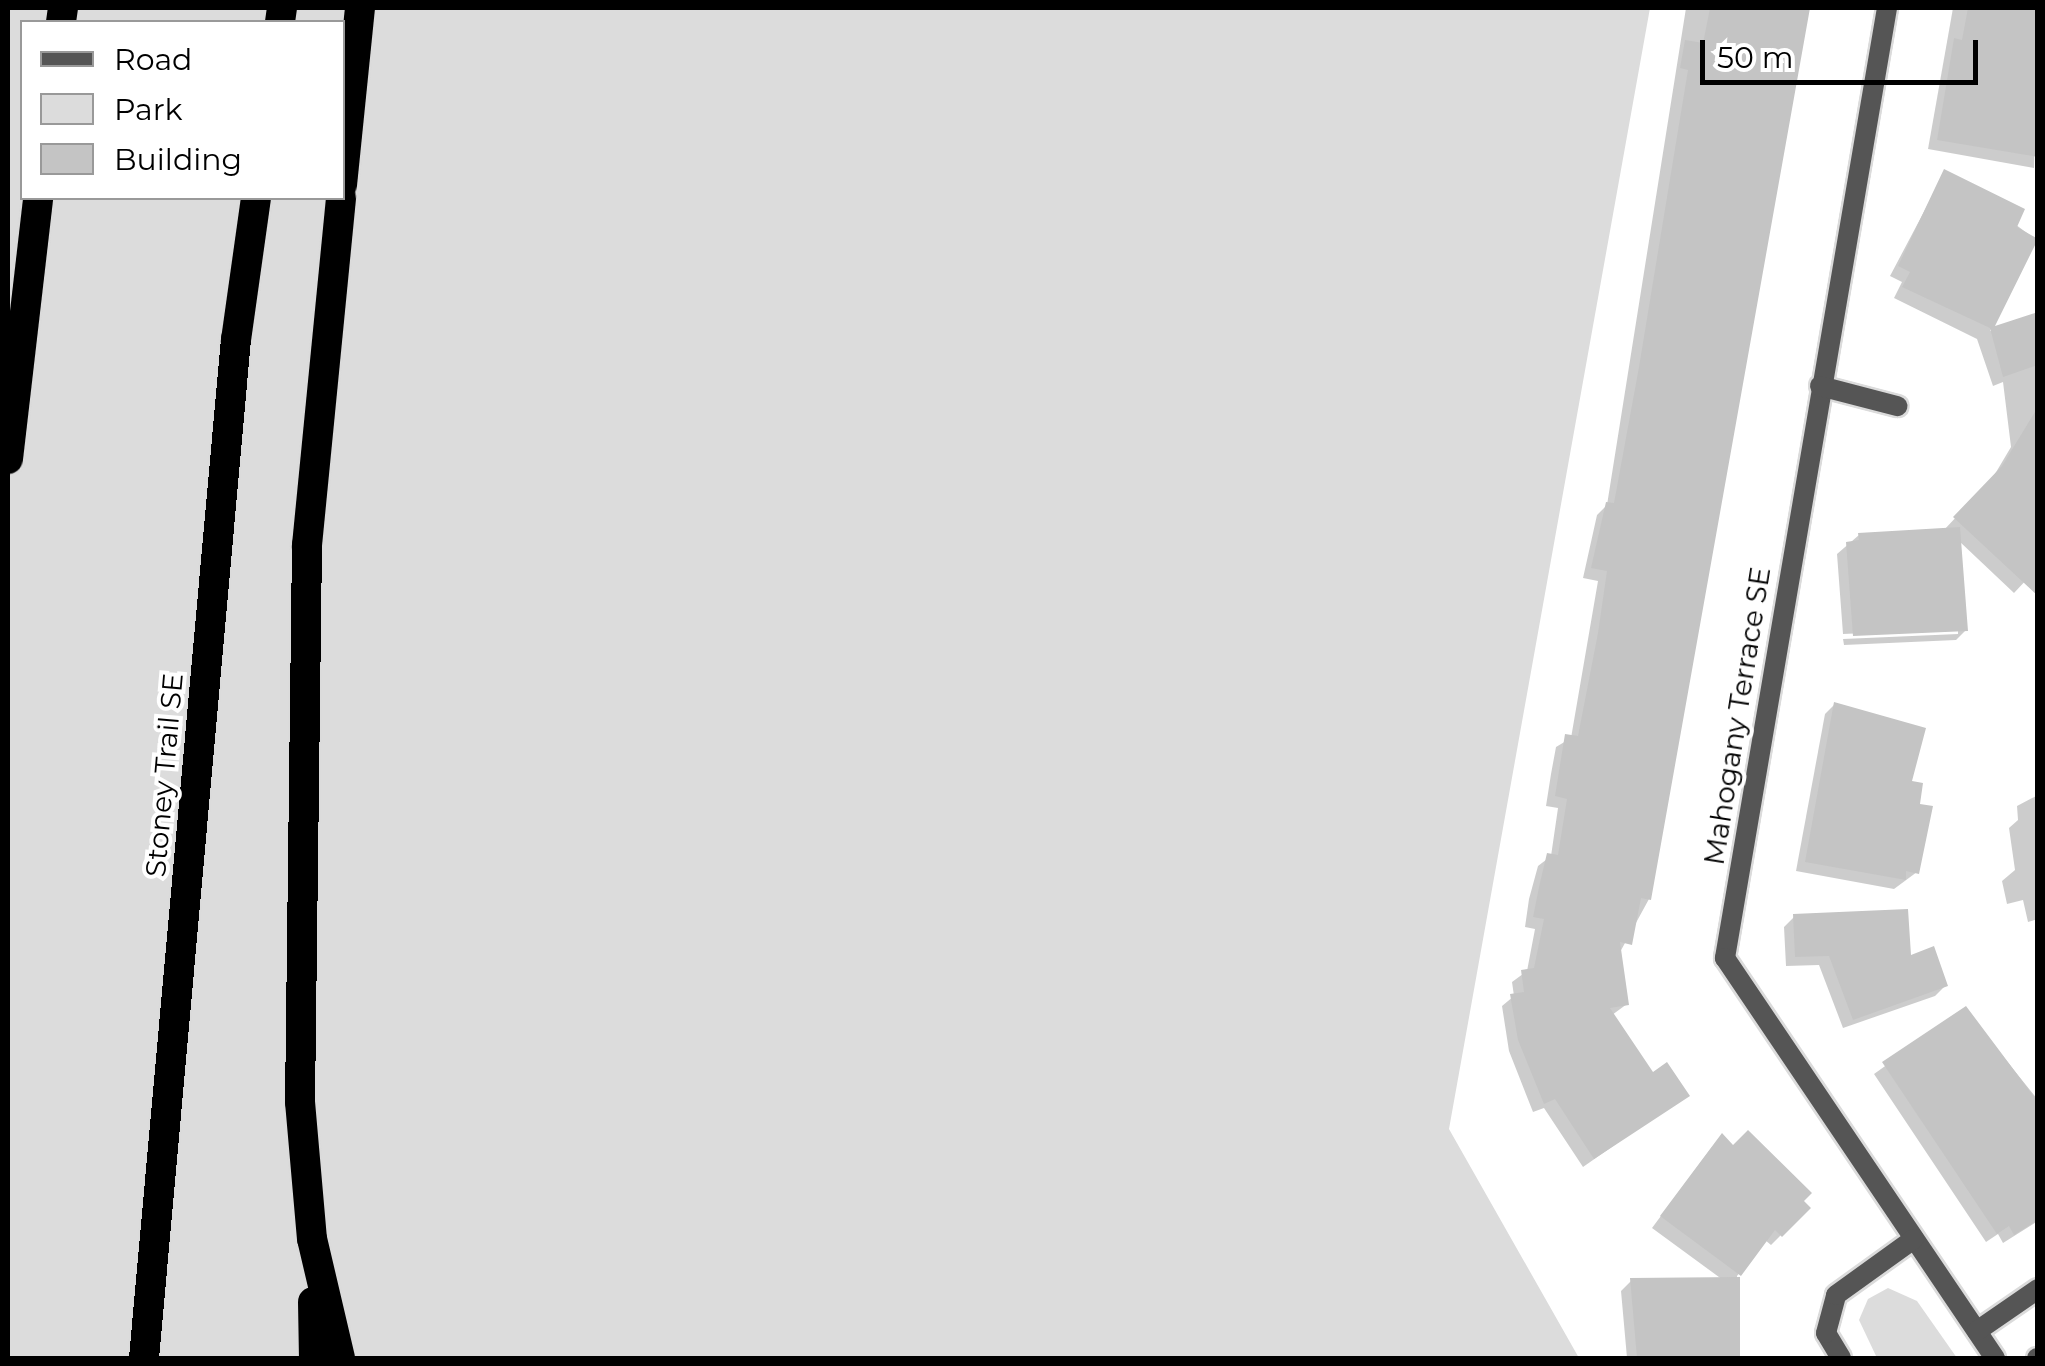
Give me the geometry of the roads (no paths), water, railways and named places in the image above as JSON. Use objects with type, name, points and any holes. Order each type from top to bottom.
[{"type":"highway","points":[[345,155],[360,8]]},
{"type":"highway","points":[[8,458],[38,200]]},
{"type":"highway","name":"Stoney Trail SE","points":[[144,1358],[236,340],[256,200]]},
{"type":"highway","points":[[314,1358],[312,1239],[300,1102],[307,545],[341,200]]},
{"type":"highway","points":[[312,1239],[340,1358]]},
{"type":"street","name":"Mahogany Terrace SE","points":[[1886,8],[1725,958],[1995,1358]]},
{"type":"street","points":[[1820,386],[1897,406]]},
{"type":"street","points":[[1841,1358],[1826,1333],[1836,1296],[1914,1238]]},
{"type":"street","points":[[1976,1331],[2038,1289]]}]
